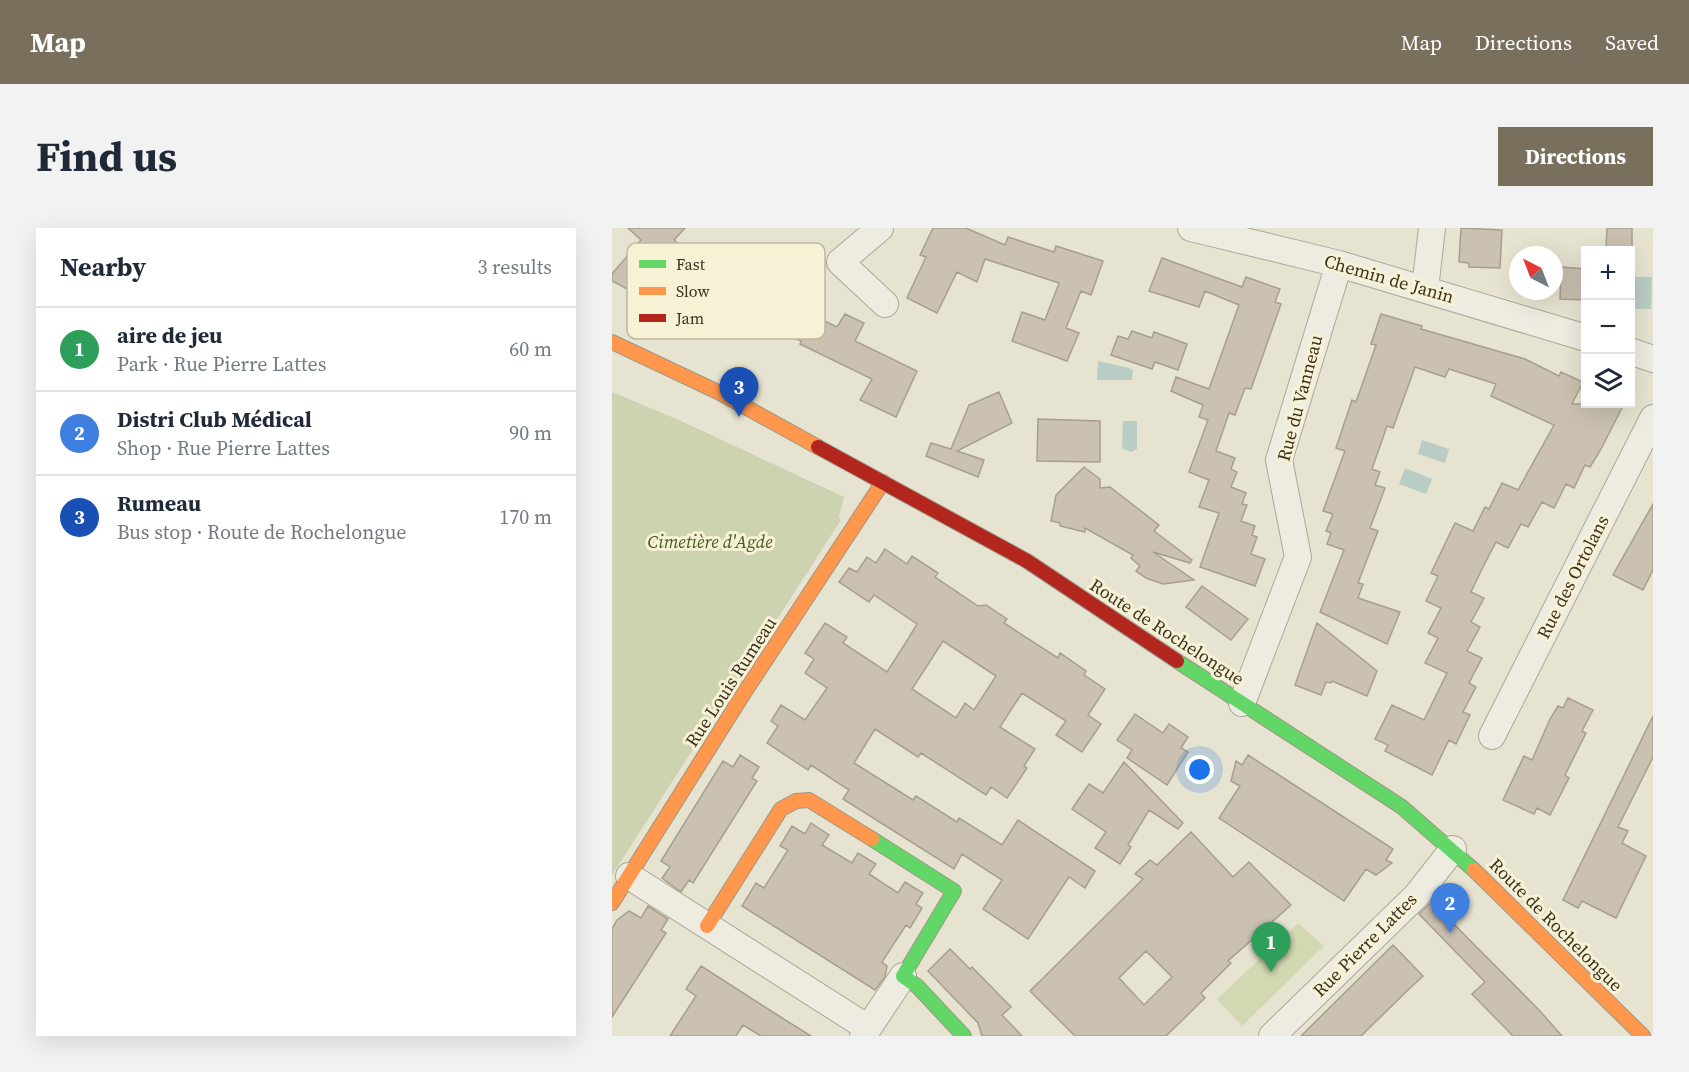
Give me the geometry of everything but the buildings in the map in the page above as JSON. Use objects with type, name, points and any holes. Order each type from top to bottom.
[{"type":"main road","name":"Route de Rochelongue","points":[[612,342],[720,393],[1027,561],[1409,812],[1453,849],[1643,1036]]},
{"type":"main road","name":"Rue Louis Rumeau","points":[[612,903],[744,693],[883,482]]},
{"type":"main road","points":[[708,926],[781,809],[796,801],[809,800],[954,891],[903,976],[917,986],[964,1036]]},
{"type":"street","points":[[880,228],[840,262],[885,304]]},
{"type":"street","name":"Chemin de Janin","points":[[1195,228],[1339,264],[1581,336]]},
{"type":"street","points":[[1425,289],[1432,228]]},
{"type":"street","name":"Rue du Vanneau","points":[[1242,703],[1298,557],[1279,460],[1339,264]]},
{"type":"street","points":[[1635,353],[1653,358]]},
{"type":"street","name":"Rue des Ortolans","points":[[1492,736],[1653,418]]},
{"type":"street","name":"Rue Pierre Lattes","points":[[1272,1036],[1417,895],[1453,849]]},
{"type":"street","points":[[629,876],[866,1032],[903,976]]},
{"type":"green space","name":"Cimetière d'Agde","points":[[612,392],[679,420],[844,497],[839,517],[841,520],[612,875]]},
{"type":"green space","points":[[1298,923],[1324,946],[1242,1026],[1217,999]]},
{"type":"shaded area","points":[[1635,277],[1652,277],[1651,309],[1635,309]]},
{"type":"shaded area","points":[[1098,361],[1129,368],[1133,371],[1132,380],[1097,380]]},
{"type":"shaded area","points":[[1123,421],[1137,421],[1137,449],[1131,452],[1122,448]]},
{"type":"shaded area","points":[[1422,440],[1449,449],[1445,463],[1418,454]]},
{"type":"shaded area","points":[[1405,468],[1432,479],[1426,494],[1399,484]]},
{"type":"traffic: fast","points":[[1177,661],[1402,807],[1474,870]]},
{"type":"traffic: fast","points":[[872,839],[954,891],[903,976],[917,986],[964,1036]]},
{"type":"traffic: slow","points":[[612,342],[720,393],[818,447]]},
{"type":"traffic: slow","points":[[612,903],[744,693],[883,482]]},
{"type":"traffic: slow","points":[[707,926],[781,809],[796,801],[809,800],[872,839]]},
{"type":"traffic: slow","points":[[1474,870],[1643,1036]]},
{"type":"traffic: jam","points":[[818,447],[1027,561],[1177,661]]},
{"type":"place","name":"Rumeau","points":[[739,417]]},
{"type":"place","name":"Distri Club Médical","points":[[1450,933]]},
{"type":"place","name":"aire de jeu","points":[[1271,972]]}]
